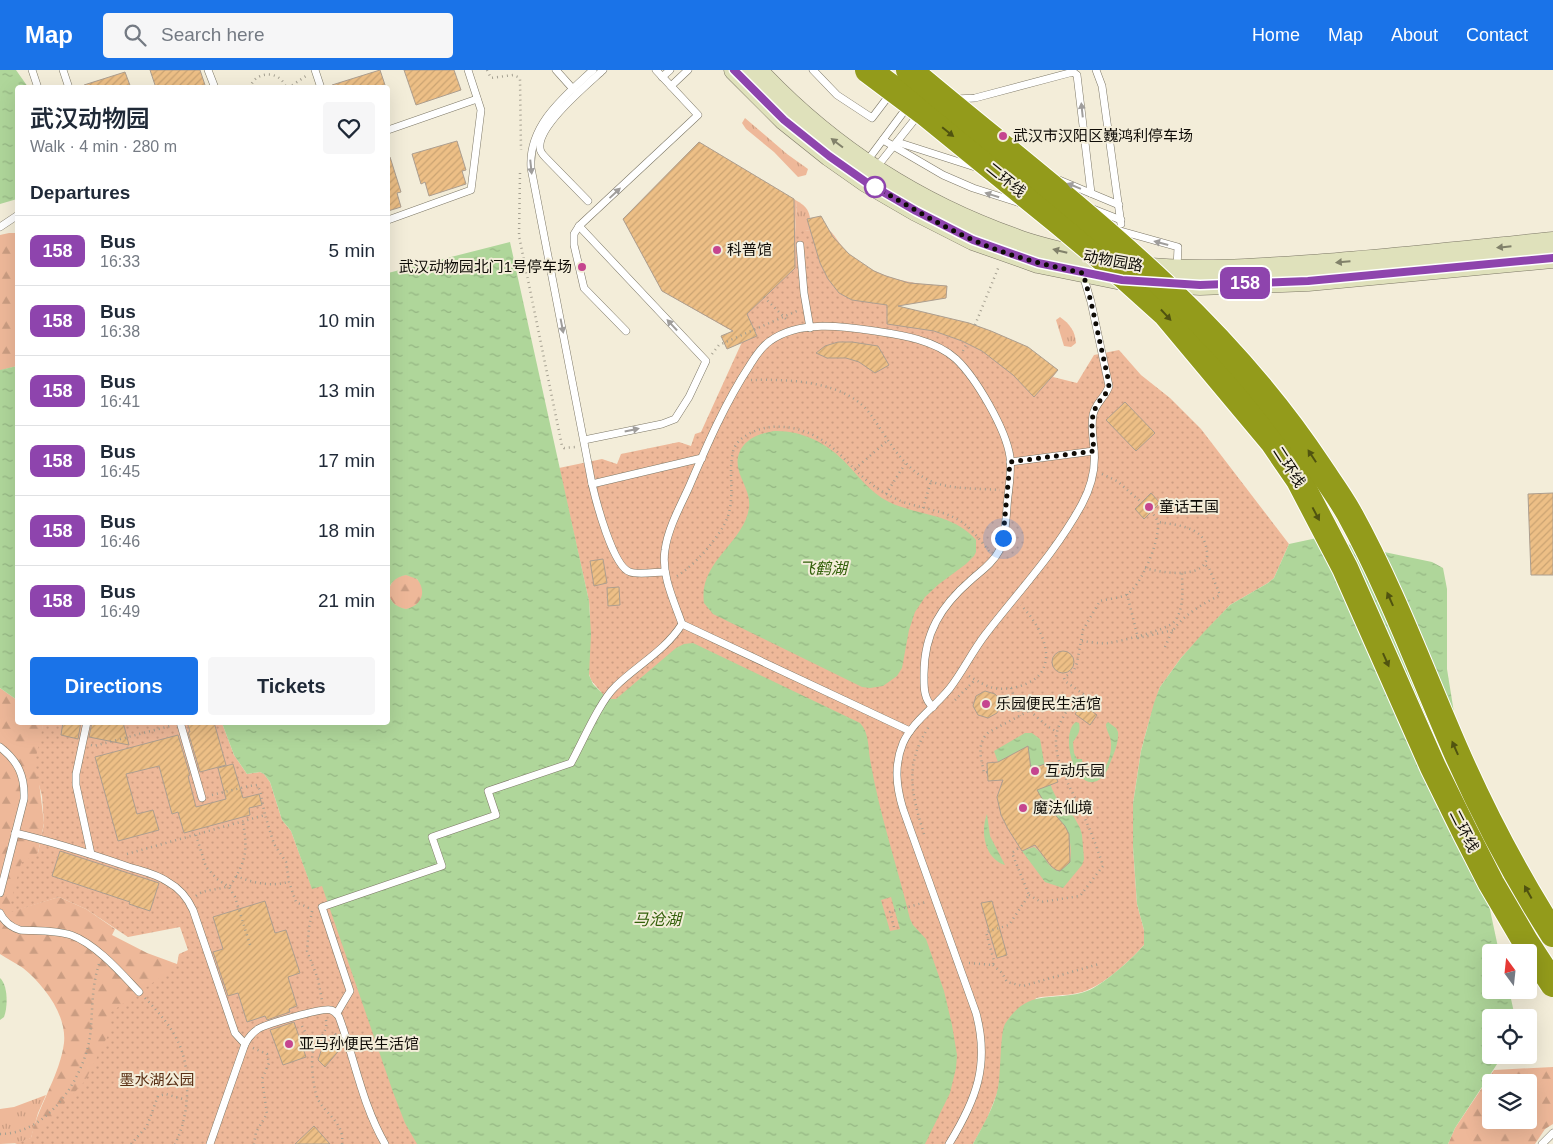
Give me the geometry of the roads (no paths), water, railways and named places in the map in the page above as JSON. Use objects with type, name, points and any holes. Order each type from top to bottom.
[{"type":"highway","name":"二环线","points":[[868,70],[924,112],[1125,277],[1165,313],[1273,442],[1299,480],[1345,568],[1437,775],[1465,832],[1510,916],[1553,984]]},
{"type":"highway","name":"二环线","points":[[909,77],[994,141],[1156,276],[1242,365],[1274,403],[1308,450],[1348,512],[1373,561],[1457,754],[1492,825],[1553,934]]},
{"type":"main road","name":"动物园路","points":[[734,70],[784,120],[854,174],[916,211],[973,240],[1038,263],[1122,280],[1174,284],[1308,281],[1553,258]]},
{"type":"main road","name":"动物园路","points":[[757,70],[796,110],[870,167],[918,196],[980,225],[1018,240],[1116,264],[1177,269],[1241,269],[1553,242]]},
{"type":"lane","points":[[32,70],[37,85]]},
{"type":"lane","points":[[63,70],[68,85]]},
{"type":"lane","points":[[208,70],[214,85]]},
{"type":"lane","points":[[315,70],[320,85]]},
{"type":"lane","points":[[390,219],[471,190],[480,110],[468,70]]},
{"type":"lane","points":[[556,70],[574,89]]},
{"type":"lane","points":[[593,70],[555,108],[542,124],[534,139],[530,156],[531,168],[592,484],[602,525],[624,568],[630,572],[665,572]]},
{"type":"lane","points":[[542,153],[540,145],[542,138],[559,112],[603,70]]},
{"type":"lane","points":[[626,331],[584,288],[574,245],[574,234],[579,226],[698,115],[656,70]]},
{"type":"lane","points":[[662,77],[670,70]]},
{"type":"lane","points":[[671,86],[688,70]]},
{"type":"lane","points":[[813,70],[838,94],[872,118],[909,77]]},
{"type":"lane","points":[[1096,70],[1102,86],[1123,232]]},
{"type":"lane","points":[[870,167],[895,144],[931,101],[975,98],[1073,72],[1077,75],[1091,193]]},
{"type":"lane","points":[[870,167],[882,140],[915,96]]},
{"type":"lane","points":[[975,98],[976,108]]},
{"type":"lane","points":[[390,129],[478,99]]},
{"type":"lane","points":[[977,117],[979,135]]},
{"type":"lane","points":[[534,139],[542,153],[588,201]]},
{"type":"lane","points":[[882,140],[1024,183]]},
{"type":"lane","points":[[895,144],[944,176],[973,188],[1065,216]]},
{"type":"lane","points":[[980,145],[981,154],[988,156]]},
{"type":"lane","points":[[1004,160],[1054,177],[1119,205]]},
{"type":"lane","points":[[1040,188],[1121,220]]},
{"type":"lane","points":[[0,227],[15,217]]},
{"type":"lane","points":[[1075,218],[1178,247],[1177,269]]},
{"type":"lane","points":[[579,226],[706,361],[689,397],[675,419],[585,443]]},
{"type":"lane","points":[[800,245],[802,277],[810,328]]},
{"type":"lane","points":[[949,1144],[974,1097],[983,1057],[982,1034],[978,1018],[903,809],[897,786],[896,772],[898,759],[904,741],[910,731],[949,689],[977,645],[1040,567],[1087,496],[1094,470],[1093,414],[1096,406],[1108,391],[1109,383],[1083,273]]},
{"type":"lane","points":[[910,731],[682,624],[668,582],[665,572],[665,550],[670,531],[702,458],[740,380],[769,342],[786,333],[797,329],[838,326],[891,333],[924,341],[953,357],[978,388],[1007,443],[1010,462],[1003,538],[995,557],[950,599],[934,624],[924,666],[926,698],[933,707]]},
{"type":"lane","points":[[1010,462],[1094,451]]},
{"type":"lane","points":[[592,484],[702,458]]},
{"type":"lane","points":[[337,1013],[350,990],[322,907],[442,866],[432,837],[496,815],[488,791],[571,763],[606,697],[620,682],[668,644],[682,624]]},
{"type":"lane","points":[[86,725],[76,774],[76,785],[91,854]]},
{"type":"lane","points":[[181,725],[202,798]]},
{"type":"lane","points":[[0,747],[11,756],[24,781],[24,799],[0,893]]},
{"type":"lane","points":[[15,833],[91,854],[162,878],[175,887],[189,902],[193,910],[235,1033],[245,1044]]},
{"type":"lane","points":[[0,913],[2,919],[14,928],[71,935],[87,944],[140,992]]},
{"type":"lane","points":[[210,1144],[245,1044],[254,1032],[258,1029],[324,1009],[337,1013],[366,1105],[373,1123],[385,1144]]},
{"type":"lane","points":[[1542,1144],[1553,1133]]},
{"type":"water","points":[[0,70],[16,70],[27,85],[15,85],[15,200],[0,204]]},
{"type":"water","name":"马沧湖","points":[[510,242],[589,601],[591,634],[589,675],[593,684],[608,699],[616,699],[676,648],[684,644],[693,643],[860,723],[865,731],[878,799],[910,919],[926,939],[944,991],[957,1055],[950,1093],[925,1144],[417,1144],[405,1123],[393,1092],[322,886],[312,889],[291,831],[282,820],[270,782],[260,772],[247,774],[234,755],[223,725],[390,725],[390,598],[398,607],[406,609],[416,605],[421,597],[422,588],[417,579],[406,575],[398,577],[390,586],[390,272]],"holes":[[[891,897],[900,929],[890,931],[881,900]]]},
{"type":"water","points":[[15,367],[15,699],[0,688],[0,370]]},
{"type":"water","name":"飞鹤湖","points":[[784,431],[811,438],[836,454],[882,498],[900,507],[946,520],[967,531],[976,540],[974,556],[925,597],[915,612],[909,630],[902,668],[897,676],[883,686],[862,687],[713,614],[704,603],[704,589],[708,576],[714,564],[739,532],[749,508],[749,500],[739,472],[738,457],[741,449],[747,441],[760,434]]},
{"type":"water","points":[[1317,538],[1432,562],[1443,568],[1447,589],[1447,669],[1472,825],[1497,944],[1482,944],[1482,999],[1511,999],[1513,1009],[1482,1009],[1482,1064],[1497,1064],[1491,1074],[1482,1074],[1482,1087],[1455,1128],[1448,1144],[973,1144],[994,1103],[999,1082],[1003,1028],[1014,1012],[1023,1004],[1033,1000],[1075,994],[1094,988],[1117,971],[1144,945],[1144,930],[1137,904],[1133,847],[1133,804],[1141,751],[1154,703],[1160,687],[1181,658],[1204,632],[1230,605],[1274,578],[1289,544]]},
{"type":"water","points":[[1076,722],[1079,723],[1079,729],[1073,742],[1074,753],[1077,759],[1082,759],[1087,778],[1098,775],[1102,771],[1110,755],[1111,743],[1106,724],[1108,722],[1118,732],[1117,745],[1109,766],[1104,775],[1097,781],[1089,782],[1081,777],[1072,759],[1069,737],[1071,728]]},
{"type":"water","points":[[1025,733],[1032,733],[1040,739],[1052,789],[1056,797],[1074,817],[1082,835],[1084,859],[1082,865],[1063,888],[1045,882],[1022,851],[1034,847],[1050,866],[1058,870],[1064,868],[1070,862],[1070,841],[1064,828],[1039,794],[1032,774],[1028,747],[998,762],[994,751]]},
{"type":"water","points":[[987,814],[990,836],[1005,865],[993,857],[986,844],[984,829]]},
{"type":"water","points":[[0,978],[5,986],[7,1002],[4,1017],[0,1020]]},
{"type":"place","name":"武汉市汉阳区巍鸿利停车场","points":[[1003,136]]},
{"type":"place","name":"科普馆","points":[[717,250]]},
{"type":"place","name":"武汉动物园北门1号停车场","points":[[582,267]]},
{"type":"place","name":"童话王国","points":[[1149,507]]},
{"type":"place","name":"乐园便民生活馆","points":[[986,704]]},
{"type":"place","name":"互动乐园","points":[[1035,771]]},
{"type":"place","name":"魔法仙境","points":[[1023,808]]},
{"type":"place","name":"亚马孙便民生活馆","points":[[289,1044]]},
{"type":"park label","name":"墨水湖公园","points":[[157,1080]]}]
